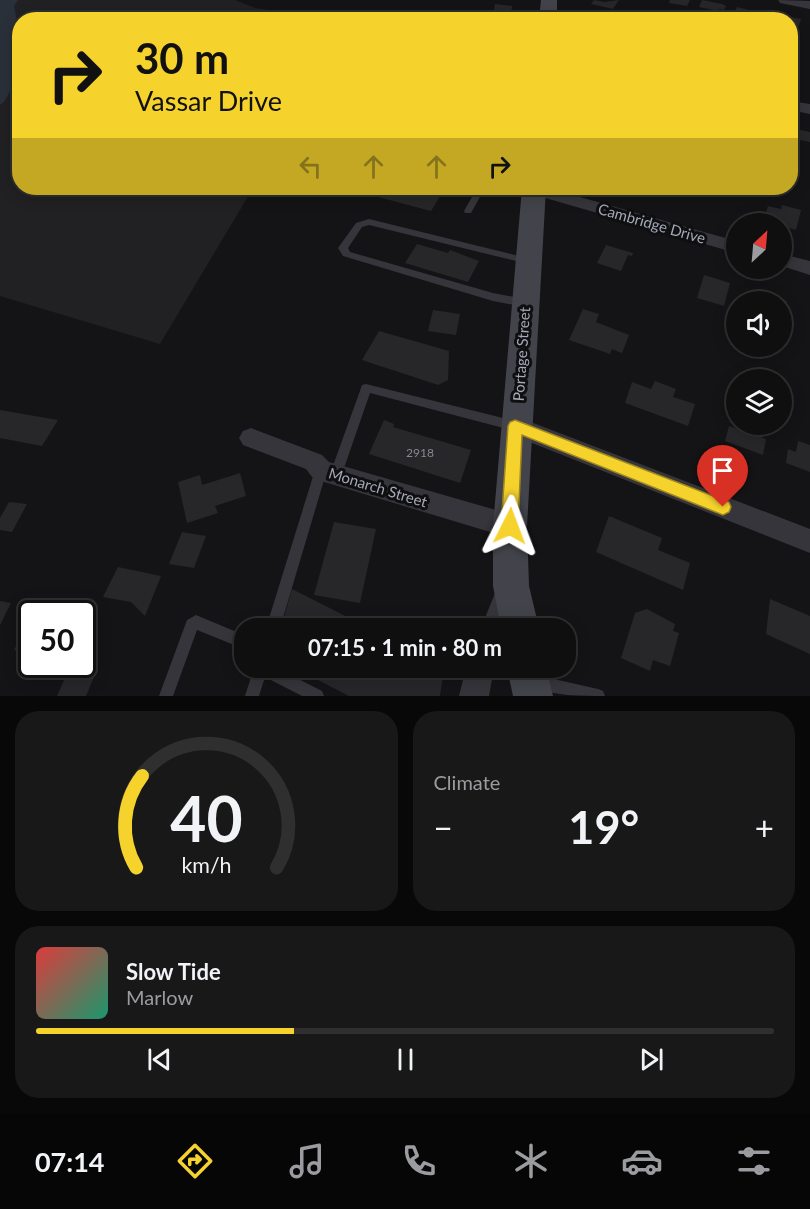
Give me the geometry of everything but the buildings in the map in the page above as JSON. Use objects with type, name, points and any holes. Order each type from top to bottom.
[{"type":"main road","name":"Portage Street","points":[[518,618],[511,585],[510,526],[515,426],[533,195]]},
{"type":"street","points":[[784,0],[810,5]]},
{"type":"street","name":"Cambridge Drive","points":[[558,195],[726,244]]},
{"type":"street","points":[[792,263],[810,268]]},
{"type":"street","points":[[515,426],[810,541]]},
{"type":"street","name":"Monarch Street","points":[[250,438],[315,462],[328,472],[510,526]]},
{"type":"street","points":[[499,618],[511,585]]},
{"type":"street","points":[[474,696],[478,678]]},
{"type":"lane","points":[[468,211],[477,195]]},
{"type":"lane","points":[[525,303],[493,297],[346,254],[343,248],[359,225],[369,222],[528,261]]},
{"type":"lane","points":[[277,618],[328,472],[366,388],[515,426]]},
{"type":"lane","points":[[166,696],[192,625],[196,622],[234,638]]},
{"type":"lane","points":[[252,696],[258,678]]},
{"type":"lane","points":[[282,678],[317,696]]},
{"type":"lane","points":[[530,681],[598,696]]},
{"type":"shaded area","points":[[0,0],[235,0],[255,8],[282,12],[12,12],[12,195],[249,195],[160,344],[0,296]]},
{"type":"shaded area","points":[[0,0],[18,0],[14,6],[15,12],[12,12],[12,84],[8,96],[0,105]]},
{"type":"route","points":[[510,526],[515,426],[723,507]]}]
